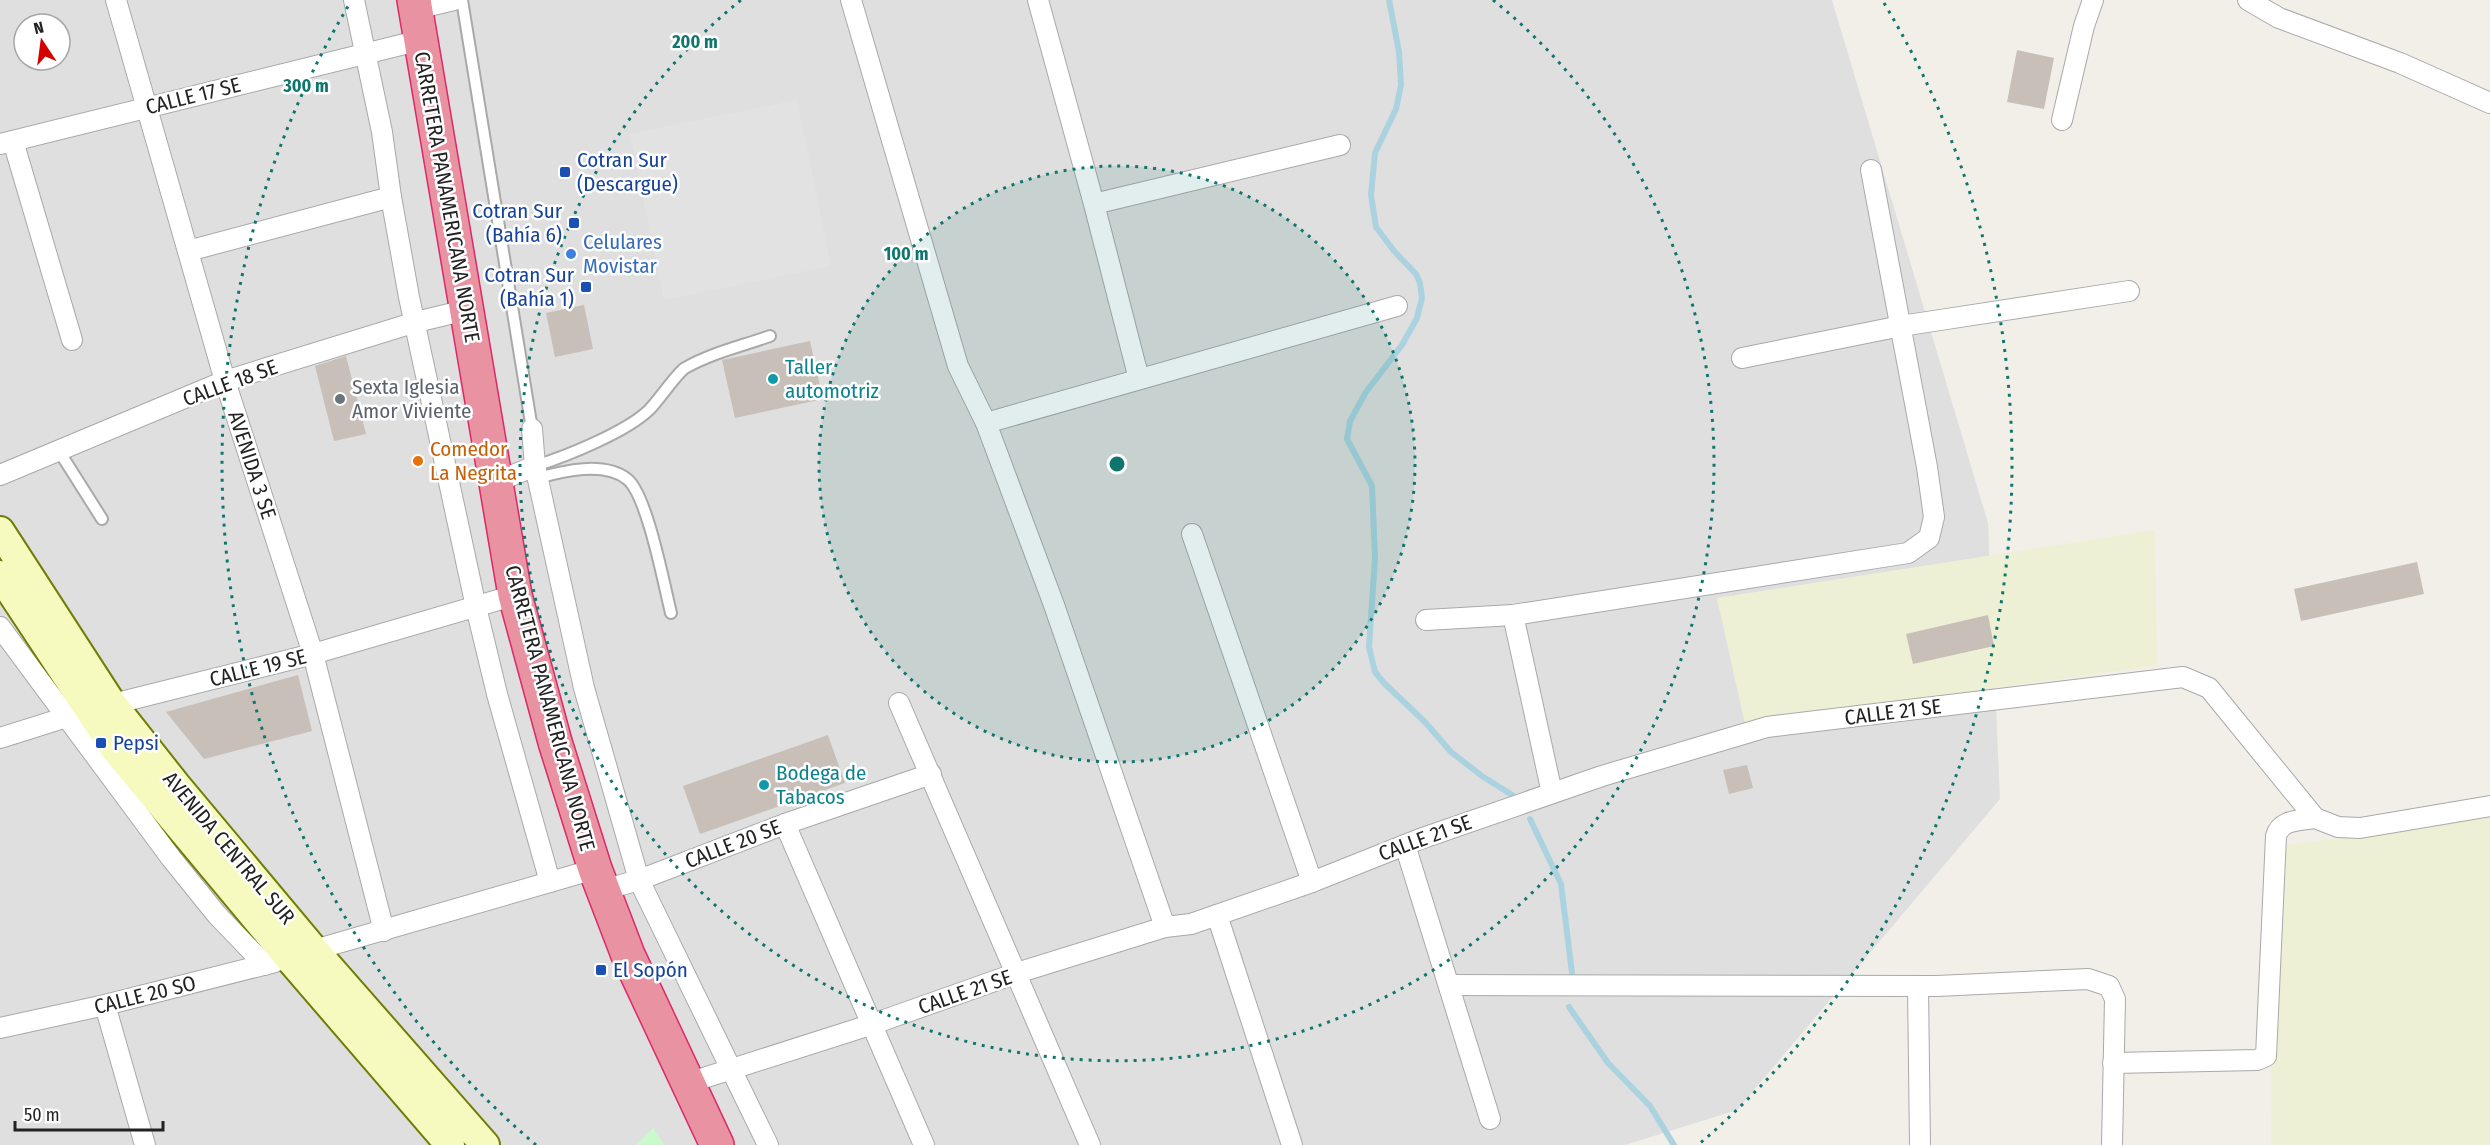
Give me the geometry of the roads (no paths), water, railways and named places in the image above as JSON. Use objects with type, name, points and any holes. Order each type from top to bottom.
[{"type":"highway","name":"CARRETERA PANAMERICANA NORTE","points":[[417,16],[515,595],[555,742],[599,880],[628,955],[717,1145]]},
{"type":"street","name":"AVENIDA 3 SE","points":[[116,0],[225,381],[313,654],[384,931]]},
{"type":"street","points":[[354,0],[382,132],[399,250],[476,607],[497,694],[550,882]]},
{"type":"street","name":"CALLE 17 SE","points":[[7,142],[365,54],[417,16],[454,0]]},
{"type":"street","points":[[851,0],[958,366],[986,423],[1054,605],[1164,927]]},
{"type":"street","points":[[1038,0],[1139,379]]},
{"type":"street","points":[[2062,120],[2084,26],[2093,0]]},
{"type":"street","points":[[2248,0],[2279,18],[2400,63],[2490,103]]},
{"type":"street","points":[[7,142],[72,340]]},
{"type":"street","points":[[1094,204],[1340,144]]},
{"type":"street","points":[[1426,620],[1513,615],[1908,553],[1929,538],[1934,517],[1871,170]]},
{"type":"street","points":[[188,251],[391,197]]},
{"type":"street","points":[[1742,358],[1901,326],[2129,291]]},
{"type":"street","points":[[986,423],[1396,306]]},
{"type":"street","name":"CALLE 18 SE","points":[[0,475],[225,381],[416,322],[466,310]]},
{"type":"street","points":[[532,429],[537,472],[584,688],[639,880],[768,1145]]},
{"type":"street","points":[[496,482],[537,472]]},
{"type":"street","name":"AVENIDA CENTRAL SUR","points":[[0,531],[90,711]]},
{"type":"street","points":[[1192,534],[1312,882]]},
{"type":"street","name":"AVENIDA CENTRAL SUR","points":[[0,574],[115,749],[289,958],[450,1145]]},
{"type":"street","name":"CALLE 19 SE","points":[[0,738],[90,711],[313,654],[515,595]]},
{"type":"street","points":[[1513,615],[1552,793]]},
{"type":"street","points":[[0,627],[90,711]]},
{"type":"street","name":"CALLE 21 SE","points":[[688,1083],[873,1024],[1017,973],[1164,927],[1191,924],[1552,793],[1602,776],[1767,728],[2183,677],[2209,688],[2315,818]]},
{"type":"street","points":[[899,703],[1090,1145]]},
{"type":"street","name":"CALLE 20 SE","points":[[289,958],[550,882],[639,880],[785,824],[931,774]]},
{"type":"street","points":[[2114,1063],[2257,1060],[2266,1056],[2276,836],[2278,829],[2284,823],[2315,818],[2338,827],[2360,828],[2490,806]]},
{"type":"street","points":[[785,824],[924,1145]]},
{"type":"street","points":[[1405,845],[1491,1119]]},
{"type":"street","points":[[1217,915],[1292,1145]]},
{"type":"street","name":"AVENIDA CENTRAL SUR","points":[[289,958],[485,1145]]},
{"type":"street","name":"CALLE 20 SO","points":[[0,1028],[105,1005],[289,958]]},
{"type":"street","points":[[1449,986],[1918,986],[2088,979],[2099,981],[2109,986],[2115,999],[2112,1145]]},
{"type":"street","points":[[1918,986],[1920,1145]]},
{"type":"street","points":[[105,1005],[145,1145]]},
{"type":"lane","points":[[462,0],[532,429]]},
{"type":"lane","points":[[537,472],[647,412],[682,370],[703,359],[770,336]]},
{"type":"lane","points":[[59,451],[102,519]]},
{"type":"lane","points":[[537,472],[598,468],[628,479],[643,503],[671,613]]},
{"type":"waterway","points":[[1389,0],[1399,52],[1401,85],[1396,109],[1375,153],[1371,195],[1376,227],[1394,251],[1416,274],[1422,298],[1417,318],[1402,345],[1366,392],[1350,421],[1347,439],[1372,486],[1375,558],[1369,647],[1375,672],[1425,722],[1451,752],[1482,776],[1517,798]]},
{"type":"waterway","points":[[1530,819],[1561,884],[1572,973]]},
{"type":"waterway","points":[[1569,1007],[1608,1063],[1650,1106],[1674,1145]]},
{"type":"place","name":"Cotran Sur (Descargue)","points":[[565,172]]},
{"type":"place","name":"Cotran Sur (Bahía 6)","points":[[574,223]]},
{"type":"place","name":"Celulares Movistar","points":[[571,254]]},
{"type":"place","name":"Cotran Sur (Bahía 1)","points":[[586,287]]},
{"type":"place","name":"Taller automotriz","points":[[773,379]]},
{"type":"place","name":"Sexta Iglesia Amor Viviente","points":[[340,399]]},
{"type":"place","name":"Comedor La Negrita","points":[[418,461]]},
{"type":"place","name":"Pepsi","points":[[101,743]]},
{"type":"place","name":"Bodega de Tabacos","points":[[764,785]]},
{"type":"place","name":"El Sopón","points":[[601,970]]}]
